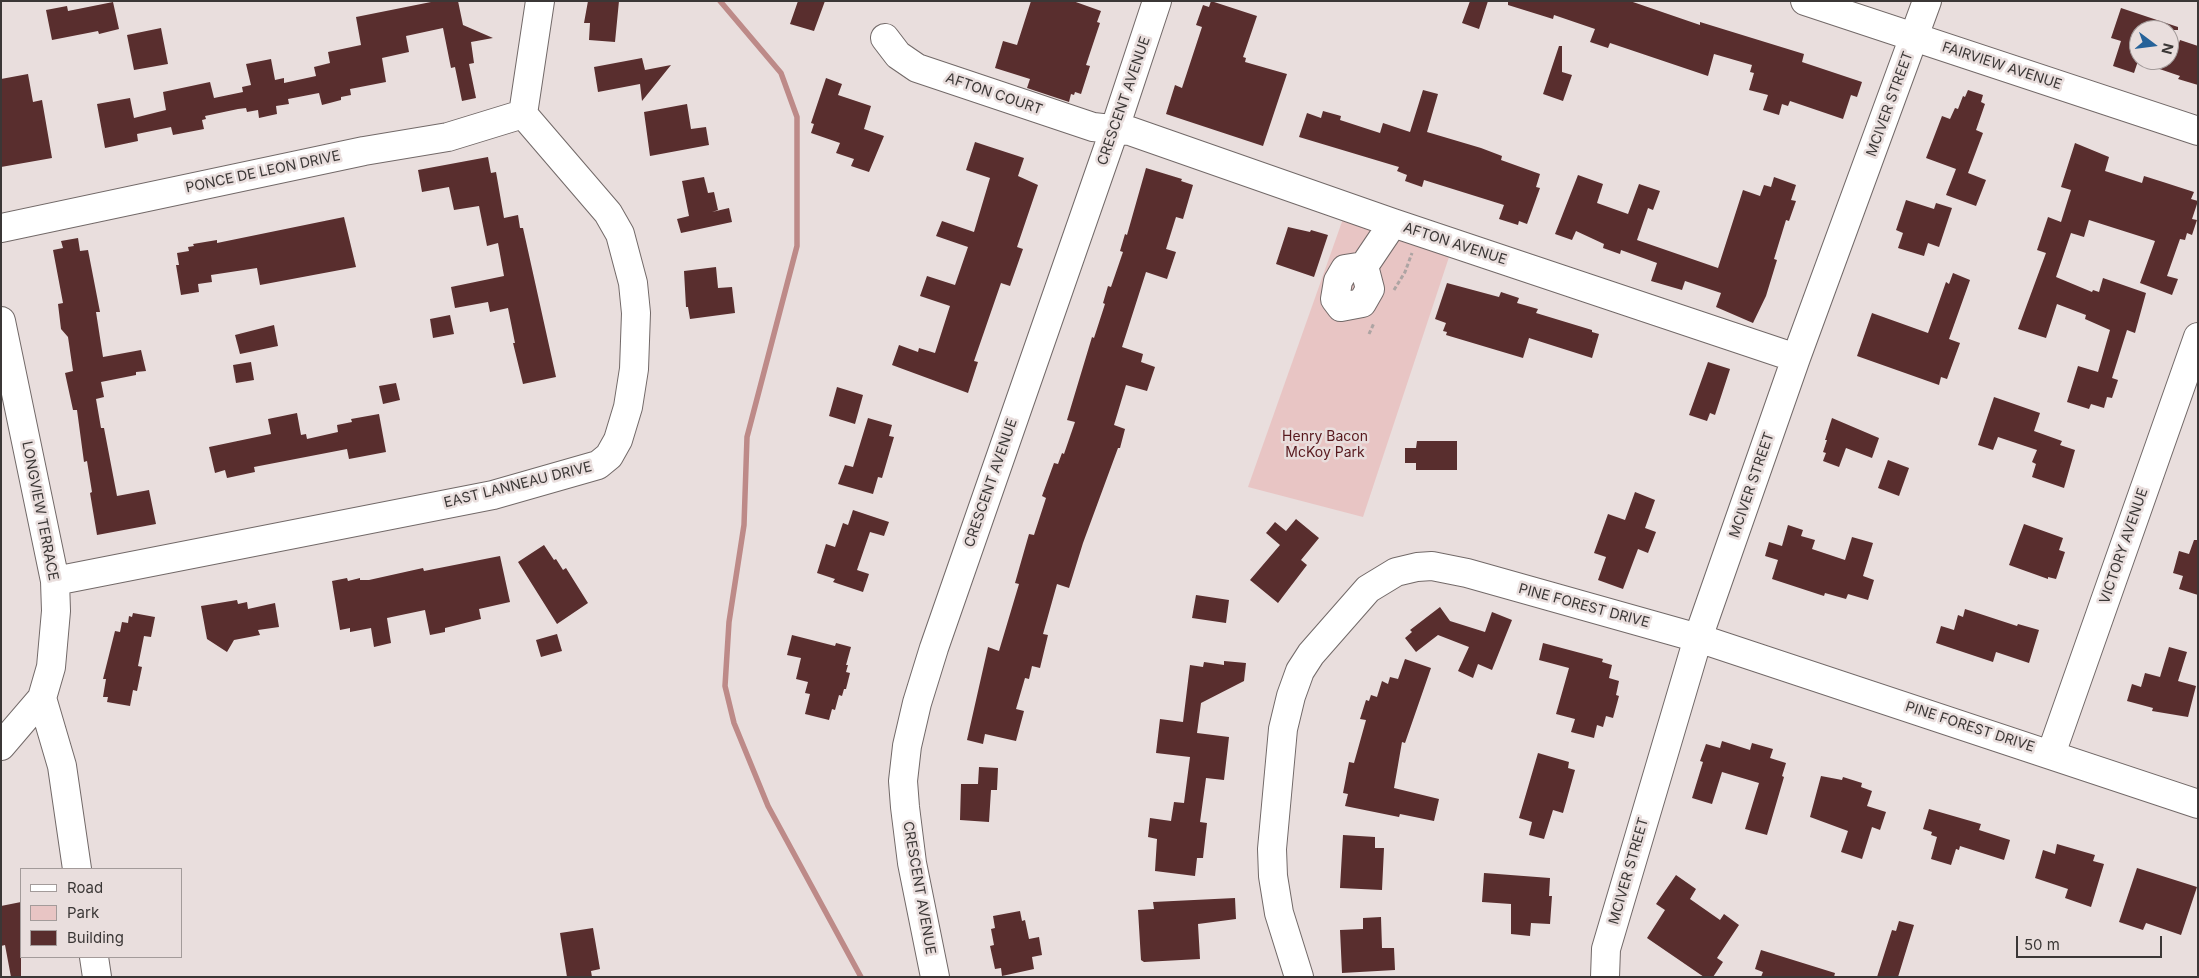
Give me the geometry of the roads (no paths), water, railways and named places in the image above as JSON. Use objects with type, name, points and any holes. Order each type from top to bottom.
[{"type":"street","points":[[523,114],[540,1]]},
{"type":"street","name":"CRESCENT AVENUE","points":[[934,977],[912,862],[905,807],[904,781],[907,746],[934,648],[1115,128],[1157,1]]},
{"type":"street","name":"FAIRVIEW AVENUE","points":[[1805,1],[2198,131]]},
{"type":"street","name":"MCIVER STREET","points":[[1605,977],[1606,949],[1698,638],[1796,358],[1928,1]]},
{"type":"street","name":"AFTON COURT","points":[[885,38],[898,55],[917,68],[1093,127],[1115,128]]},
{"type":"street","name":"PONCE DE LEON DRIVE","points":[[1,228],[364,151],[448,137],[523,114]]},
{"type":"street","name":"EAST LANNEAU DRIVE","points":[[55,581],[493,495],[598,465],[609,456],[618,440],[628,407],[634,369],[636,313],[628,259],[620,234],[608,213],[523,114]]},
{"type":"street","name":"AFTON AVENUE","points":[[1115,128],[1130,131],[1393,223],[1796,358]]},
{"type":"street","points":[[1364,266],[1393,223]]},
{"type":"street","name":"LONGVIEW TERRACE","points":[[1,321],[55,581],[54,641],[51,667],[42,698],[1,746]]},
{"type":"street","name":"VICTORY AVENUE","points":[[2051,754],[2198,337]]},
{"type":"street","name":"PINE FOREST DRIVE","points":[[1299,977],[1279,913],[1273,876],[1272,849],[1283,729],[1291,696],[1300,671],[1311,654],[1368,589],[1396,572],[1417,567],[1432,566],[1467,573],[1698,638],[2198,804]]},
{"type":"street","points":[[42,698],[62,766],[77,868]]},
{"type":"street","points":[[94,958],[98,977]]},
{"type":"waterway","points":[[720,1],[781,73],[797,117],[797,246],[747,437],[744,525],[729,622],[725,686],[734,723],[768,806],[861,977]]},
{"type":"park label","name":"Henry Bacon McKoy Park","points":[[1325,446]]}]
